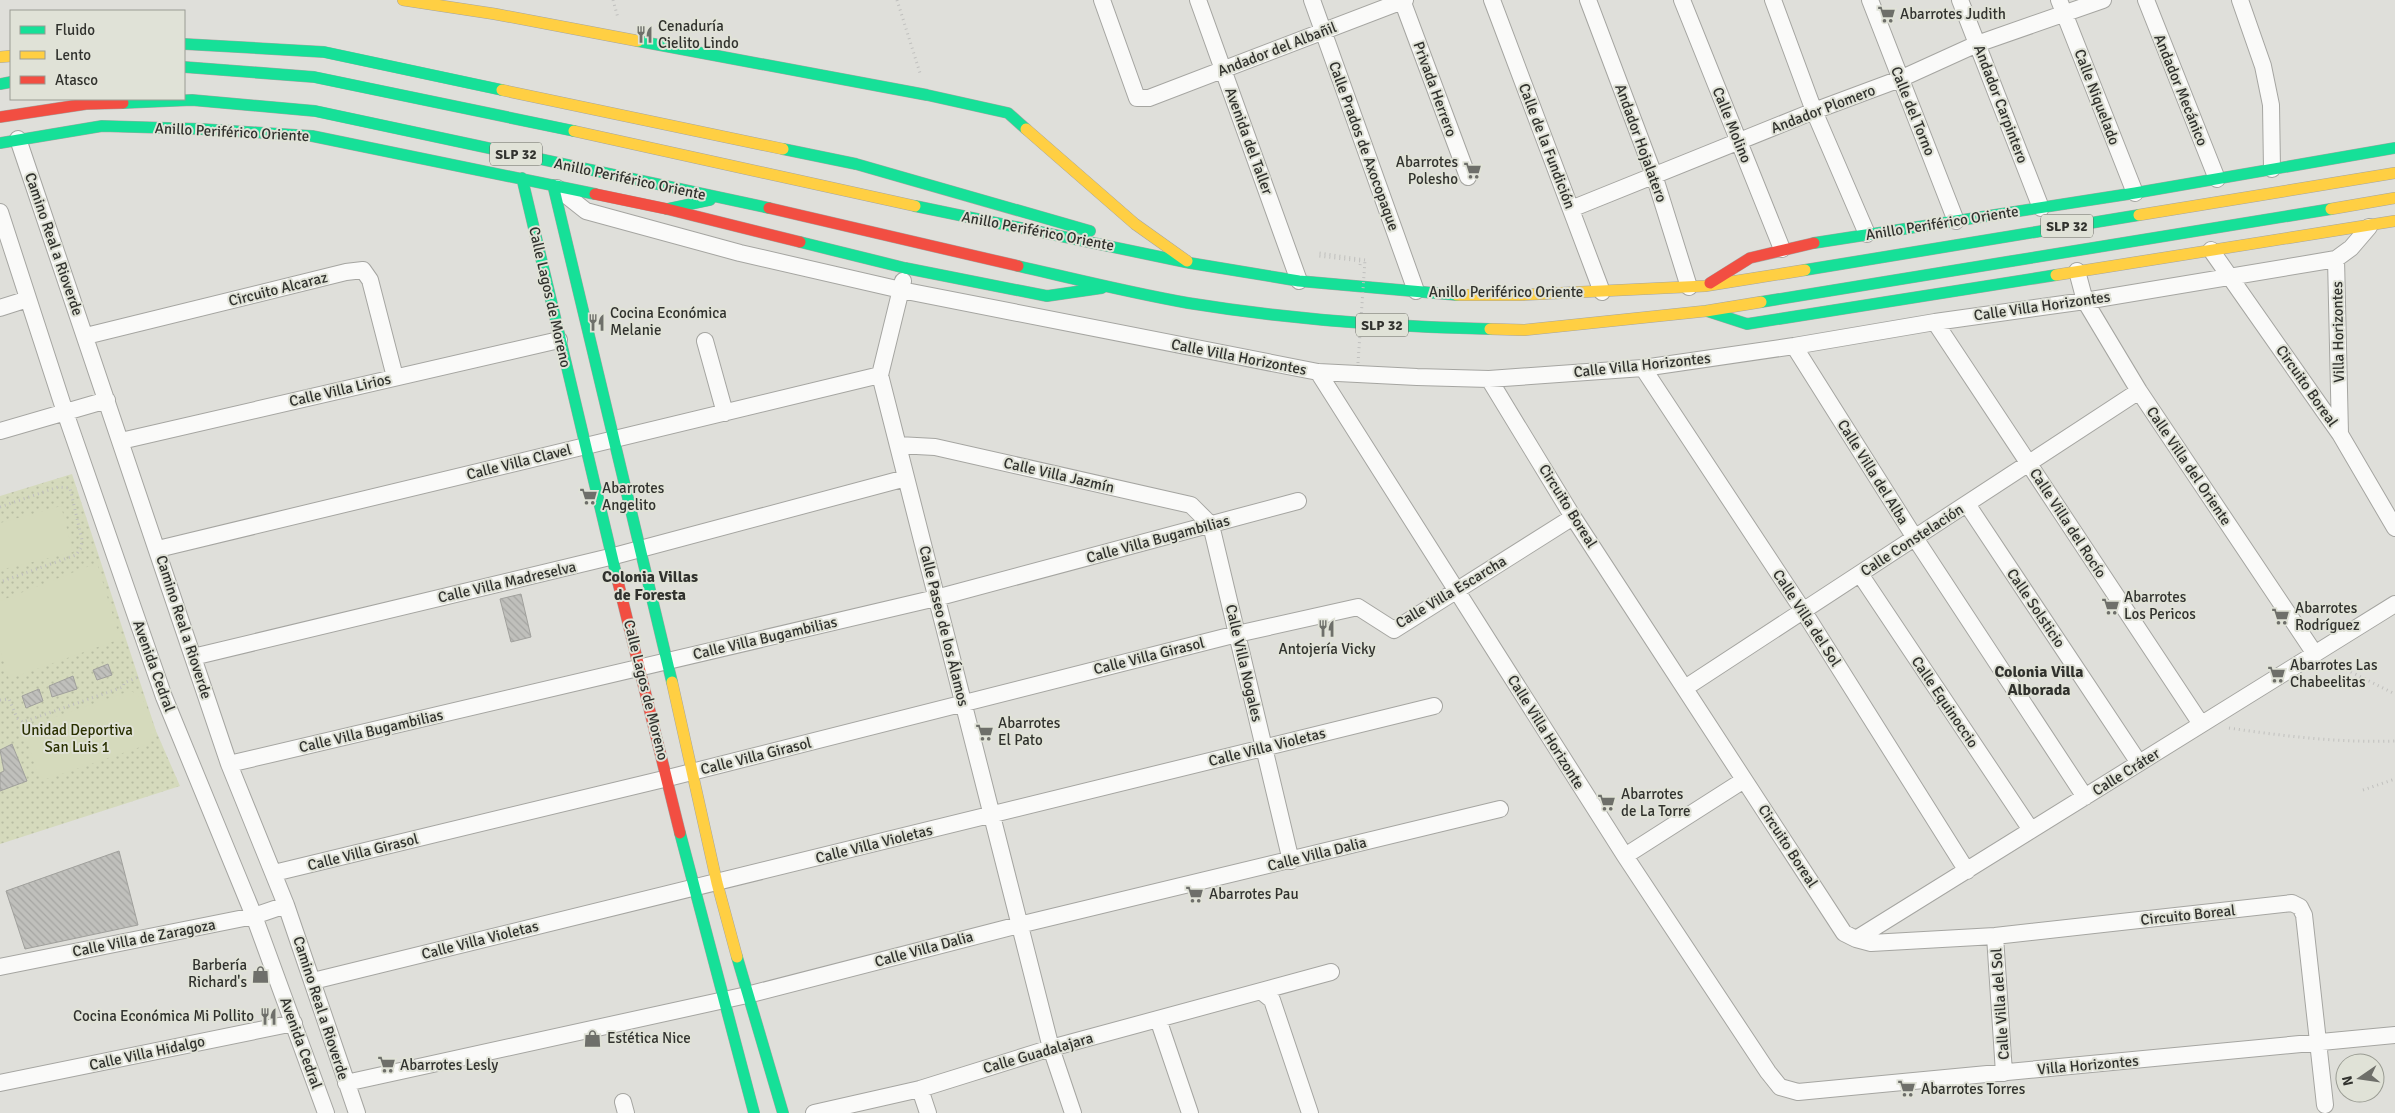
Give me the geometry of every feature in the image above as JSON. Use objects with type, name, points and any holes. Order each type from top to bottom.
[{"type":"main road","name":"Anillo Periférico Oriente","points":[[404,0],[495,14],[927,95],[1008,113],[1135,224],[1190,263]]},
{"type":"main road","points":[[491,0],[495,14]]},
{"type":"main road","points":[[523,7],[527,20]]},
{"type":"main road","name":"Anillo Periférico Oriente","points":[[185,44],[324,52],[856,164],[1088,230],[1127,249]]},
{"type":"main road","name":"Anillo Periférico Oriente","points":[[185,67],[314,77],[534,122],[843,191],[1190,263],[1299,281],[1450,295],[1519,296],[1697,286],[2395,173]]},
{"type":"main road","name":"Anillo Periférico Oriente","points":[[0,117],[86,104],[192,100],[315,111],[846,225],[1107,287],[1189,303],[1293,316],[1408,327],[1524,330],[1706,311],[2005,264],[2395,198]]},
{"type":"main road","name":"Anillo Periférico Oriente","points":[[0,142],[102,126],[201,129],[312,136],[667,209],[905,268],[1047,296],[1107,287]]},
{"type":"main road","name":"Anillo Periférico Oriente","points":[[1697,286],[1750,258],[1782,249],[2135,193],[2395,148]]},
{"type":"main road","name":"Calle Lagos de Moreno","points":[[522,178],[694,888],[754,1113]]},
{"type":"main road","name":"Calle Lagos de Moreno","points":[[553,185],[693,772],[717,883],[747,995],[783,1113]]},
{"type":"main road","points":[[667,209],[719,198]]},
{"type":"main road","name":"Anillo Periférico Oriente","points":[[1706,311],[1748,324],[2211,250],[2369,227],[2395,221]]},
{"type":"street","name":"Andador del Albañil","points":[[1102,0],[1137,98],[1149,98],[1403,0]]},
{"type":"street","name":"Avenida del Taller","points":[[1198,0],[1299,281]]},
{"type":"street","name":"Calle Prados de Axocopaque","points":[[1312,0],[1416,291]]},
{"type":"street","name":"Privada Herrero","points":[[1403,0],[1468,177]]},
{"type":"street","name":"Calle de la Fundición","points":[[1492,0],[1602,292]]},
{"type":"street","name":"Andador Hojalatero","points":[[1588,0],[1697,286]]},
{"type":"street","name":"Calle Molino","points":[[1682,0],[1782,249]]},
{"type":"street","points":[[1773,0],[1814,111],[1867,234]]},
{"type":"street","name":"Calle del Torno","points":[[1870,0],[1956,221]]},
{"type":"street","name":"Andador Carpintero","points":[[1960,0],[2041,208]]},
{"type":"street","name":"Andador Plomero","points":[[1571,209],[1814,111],[1900,79],[2062,7],[2103,0]]},
{"type":"street","name":"Andador Mecánico","points":[[2146,0],[2217,179]]},
{"type":"street","points":[[2240,0],[2263,66],[2271,105],[2272,169]]},
{"type":"street","name":"Calle Niquelado","points":[[2062,7],[2135,193]]},
{"type":"street","name":"Camino Real a Rioverde","points":[[18,139],[230,764],[286,905],[357,1113]]},
{"type":"street","name":"Calle Villa Horizontes","points":[[553,185],[586,211],[740,253],[901,290],[1318,372],[1488,379],[1643,368],[1794,346],[1935,322],[2085,301],[2336,260]]},
{"type":"street","name":"Avenida Cedral","points":[[0,212],[154,669],[193,770],[254,916],[326,1113]]},
{"type":"street","points":[[2336,260],[2351,248],[2369,227]]},
{"type":"street","name":"Circuito Boreal","points":[[2211,250],[2340,434],[2395,528]]},
{"type":"street","name":"Villa Horizontes","points":[[2336,260],[2340,434]]},
{"type":"street","name":"Calle Paseo de los Álamos","points":[[905,268],[880,375],[1051,1048],[1073,1113]]},
{"type":"street","name":"Circuito Alcaraz","points":[[86,336],[336,274],[363,270],[370,280],[395,377]]},
{"type":"street","name":"Calle Villa del Oriente","points":[[2077,271],[2085,301],[2139,391],[2315,654]]},
{"type":"street","points":[[0,308],[28,299]]},
{"type":"street","name":"Calle Villa del Rocío","points":[[1935,322],[2201,724]]},
{"type":"street","name":"Calle Villa Lirios","points":[[121,441],[560,340]]},
{"type":"street","points":[[705,341],[725,413]]},
{"type":"street","name":"Calle Villa del Alba","points":[[1794,346],[1915,538],[2086,796]]},
{"type":"street","name":"Calle Villa del Sol","points":[[1643,368],[1804,612],[1967,870]]},
{"type":"street","name":"Calle Villa Horizonte","points":[[1318,372],[1625,856],[1768,1072],[1780,1087]]},
{"type":"street","name":"Calle Villa Clavel","points":[[158,549],[880,375]]},
{"type":"street","name":"Circuito Boreal","points":[[1488,379],[1573,517],[1844,932],[1856,940],[1871,943],[1995,936],[2292,903],[2300,907],[2304,915],[2319,1044]]},
{"type":"street","name":"Calle Constelación","points":[[1685,688],[1804,612],[2139,391]]},
{"type":"street","points":[[0,431],[107,400]]},
{"type":"street","name":"Calle Villa Jazmín","points":[[898,445],[935,447],[1191,505],[1211,525]]},
{"type":"street","name":"Calle Villa Madreselva","points":[[193,657],[640,550],[906,478]]},
{"type":"street","name":"Calle Villa Bugambilias","points":[[230,764],[936,598],[1298,500]]},
{"type":"street","name":"Calle Solsticio","points":[[1967,504],[2139,763]]},
{"type":"street","name":"Calle Villa Escarcha","points":[[1237,634],[1358,607],[1394,630],[1573,517]]},
{"type":"street","name":"Calle Villa Nogales","points":[[1211,525],[1291,860]]},
{"type":"street","name":"Calle Equinoccio","points":[[1860,574],[2031,830]]},
{"type":"street","name":"Calle Cráter","points":[[1856,940],[2395,604]]},
{"type":"street","name":"Calle Villa Girasol","points":[[274,874],[693,772],[1237,634]]},
{"type":"street","name":"Calle Villa Violetas","points":[[313,981],[1434,706]]},
{"type":"street","points":[[1625,856],[1744,780]]},
{"type":"street","name":"Calle Villa Dalia","points":[[346,1083],[747,995],[1019,924],[1500,809]]},
{"type":"street","name":"Calle Villa de Zaragoza","points":[[0,967],[254,916],[286,905]]},
{"type":"street","name":"Calle Villa del Sol","points":[[1995,936],[2004,1072]]},
{"type":"street","name":"Calle Guadalajara","points":[[814,1113],[920,1088],[1051,1048],[1331,972]]},
{"type":"street","points":[[1262,992],[1272,1000],[1310,1113]]},
{"type":"street","points":[[1158,1019],[1190,1113]]},
{"type":"street","name":"Calle Villa Hidalgo","points":[[0,1083],[294,1023]]},
{"type":"street","name":"Villa Horizontes","points":[[1780,1087],[1798,1092],[2319,1044],[2395,1035]]},
{"type":"street","points":[[2319,1044],[2325,1105]]},
{"type":"street","points":[[920,1088],[928,1113]]},
{"type":"path","points":[[897,0],[927,95]]},
{"type":"path","points":[[1290,257],[1361,265],[1361,262],[1319,256],[1319,253],[1365,260],[1358,363]]},
{"type":"path","points":[[0,508],[58,487],[70,488],[82,540],[81,548],[76,554],[0,582]]},
{"type":"path","points":[[2315,654],[2395,694]]},
{"type":"path","points":[[0,700],[9,699],[17,718],[23,722],[123,687],[124,683],[154,669]]},
{"type":"path","points":[[2201,724],[2267,734],[2377,741],[2395,740]]},
{"type":"path","points":[[2363,790],[2395,779]]},
{"type":"green space","name":"Unidad Deportiva San Luis 1","points":[[72,474],[156,731],[180,786],[0,844],[0,496]]},
{"type":"green space","points":[[61,506],[73,552],[0,570],[0,523]]},
{"type":"green space","points":[[97,563],[120,639],[9,679],[0,650],[0,601]]},
{"type":"green space","points":[[130,691],[135,693],[144,702],[156,731],[149,744],[50,778],[45,779],[38,775],[25,735],[29,726]]},
{"type":"building","points":[[521,594],[531,637],[511,642],[500,599]]},
{"type":"building","points":[[108,664],[112,675],[97,680],[93,670]]},
{"type":"building","points":[[73,676],[77,689],[52,697],[49,686]]},
{"type":"building","points":[[39,689],[43,701],[26,708],[22,696]]},
{"type":"building","points":[[12,744],[27,781],[0,791],[0,773],[4,771],[0,750]]},
{"type":"building","points":[[119,851],[138,925],[25,949],[6,891]]},
{"type":"traffic: fast","points":[[638,41],[927,95],[1008,113],[1026,129]]},
{"type":"traffic: fast","points":[[185,44],[324,52],[502,90]]},
{"type":"traffic: fast","points":[[185,67],[314,77],[574,131]]},
{"type":"traffic: fast","points":[[0,84],[10,82]]},
{"type":"traffic: fast","points":[[123,103],[192,100],[315,111],[769,208]]},
{"type":"traffic: fast","points":[[0,143],[102,126],[201,129],[312,136],[595,194]]},
{"type":"traffic: fast","points":[[1814,243],[2135,193],[2395,148]]},
{"type":"traffic: fast","points":[[783,149],[856,164],[1090,231]]},
{"type":"traffic: fast","points":[[522,178],[618,582]]},
{"type":"traffic: fast","points":[[553,185],[672,682]]},
{"type":"traffic: fast","points":[[667,209],[710,200]]},
{"type":"traffic: fast","points":[[915,206],[1190,263],[1299,281],[1457,295]]},
{"type":"traffic: fast","points":[[1761,302],[2331,209]]},
{"type":"traffic: fast","points":[[1805,270],[2139,215]]},
{"type":"traffic: fast","points":[[800,242],[905,268],[1047,296],[1102,288]]},
{"type":"traffic: fast","points":[[1018,266],[1145,295],[1225,309],[1338,321],[1490,329]]},
{"type":"traffic: fast","points":[[1707,311],[1747,324],[2056,275]]},
{"type":"traffic: fast","points":[[680,833],[754,1113]]},
{"type":"traffic: fast","points":[[737,957],[783,1113]]},
{"type":"traffic: slow","points":[[403,0],[495,14],[638,41]]},
{"type":"traffic: slow","points":[[0,57],[10,56]]},
{"type":"traffic: slow","points":[[502,90],[783,149]]},
{"type":"traffic: slow","points":[[1026,129],[1135,224],[1187,261]]},
{"type":"traffic: slow","points":[[574,131],[915,206]]},
{"type":"traffic: slow","points":[[2139,215],[2395,173]]},
{"type":"traffic: slow","points":[[2331,209],[2395,198]]},
{"type":"traffic: slow","points":[[2056,275],[2395,221]]},
{"type":"traffic: slow","points":[[1457,295],[1519,295],[1705,286],[1805,270]]},
{"type":"traffic: slow","points":[[1490,329],[1524,330],[1706,311],[1761,302]]},
{"type":"traffic: slow","points":[[672,682],[717,883],[737,957]]},
{"type":"traffic: jam","points":[[0,117],[86,104],[123,103]]},
{"type":"traffic: jam","points":[[595,194],[667,209],[800,242]]},
{"type":"traffic: jam","points":[[769,208],[1018,266]]},
{"type":"traffic: jam","points":[[1710,283],[1750,258],[1814,243]]},
{"type":"traffic: jam","points":[[618,582],[680,833]]},
{"type":"place","name":"Abarrotes Judith","points":[[1886,14]]},
{"type":"place","name":"Cenaduría Cielito Lindo","points":[[644,35]]},
{"type":"place","name":"Abarrotes Polesho","points":[[1472,171]]},
{"type":"place","name":"Cocina Económica Melanie","points":[[596,322]]},
{"type":"place","name":"Abarrotes Angelito","points":[[588,497]]},
{"type":"place","name":"Abarrotes Los Pericos","points":[[2110,606]]},
{"type":"place","name":"Abarrotes Rodríguez","points":[[2281,617]]},
{"type":"place","name":"Antojería Vicky","points":[[1327,628]]},
{"type":"place","name":"Abarrotes Las Chabeelitas","points":[[2276,674]]},
{"type":"place","name":"Abarrotes El Pato","points":[[984,732]]},
{"type":"place","name":"Abarrotes de La Torre","points":[[1607,803]]},
{"type":"place","name":"Abarrotes Pau","points":[[1195,894]]},
{"type":"place","name":"Barbería Richard's","points":[[261,974]]},
{"type":"place","name":"Cocina Económica Mi Pollito","points":[[268,1016]]},
{"type":"place","name":"Estética Nice","points":[[593,1038]]},
{"type":"place","name":"Abarrotes Lesly","points":[[386,1065]]},
{"type":"place","name":"Abarrotes Torres","points":[[1907,1089]]},
{"type":"district","name":"Colonia Villas de Foresta","points":[[650,586]]},
{"type":"district","name":"Colonia Villa Alborada","points":[[2039,681]]}]
